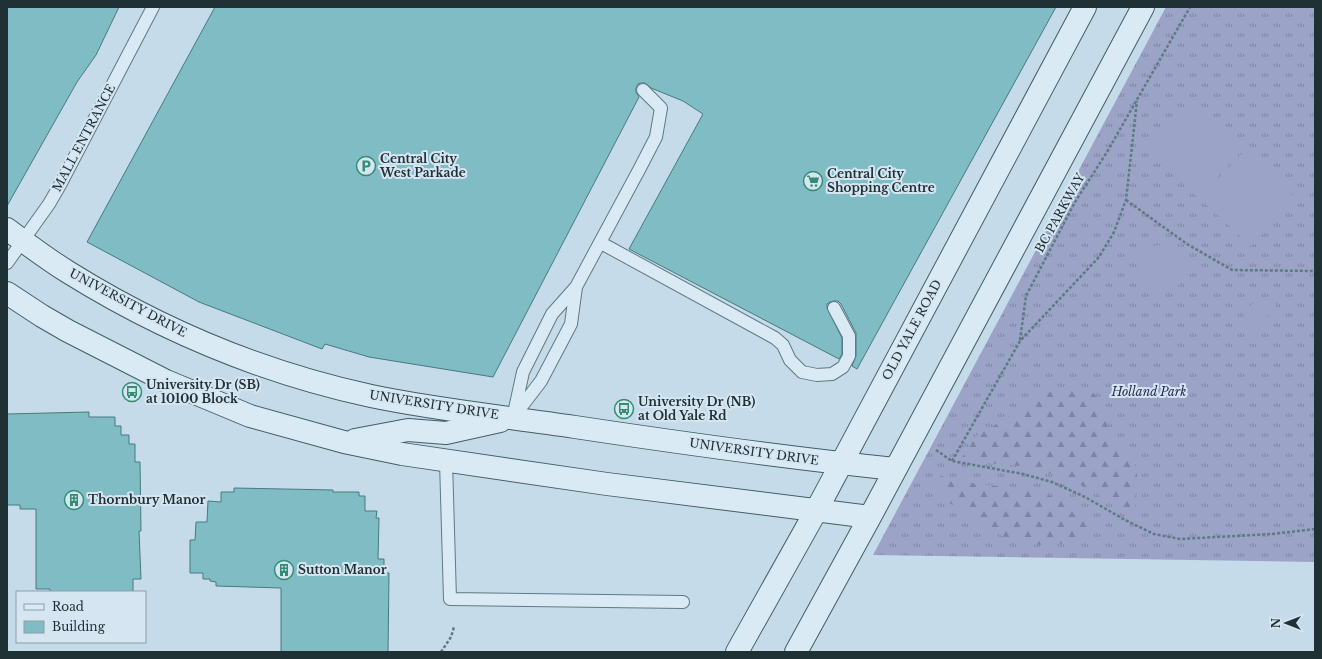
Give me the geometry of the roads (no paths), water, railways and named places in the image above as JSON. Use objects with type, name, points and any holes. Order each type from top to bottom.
[{"type":"main road","name":"OLD YALE ROAD","points":[[737,652],[816,511],[1085,7]]},
{"type":"main road","points":[[796,652],[870,517],[1143,7]]},
{"type":"main road","name":"UNIVERSITY DRIVE","points":[[15,235],[70,273],[139,312],[186,334],[287,374],[371,396],[447,408],[841,464],[895,469]]},
{"type":"main road","points":[[7,293],[68,331],[166,381],[250,416],[344,442],[402,454],[607,484],[870,517]]},
{"type":"main road","points":[[344,442],[408,430],[446,433],[513,418]]},
{"type":"lane","name":"MALL ENTRANCE","points":[[7,263],[15,235],[49,204],[60,186],[153,7]]},
{"type":"lane","points":[[513,418],[523,372],[552,314],[576,287],[601,243],[656,137],[660,108],[643,90]]},
{"type":"lane","points":[[601,243],[775,338],[783,345],[790,360],[802,372],[817,375],[832,374],[843,367],[849,356],[849,336],[834,308]]},
{"type":"lane","points":[[513,418],[541,381],[571,324],[576,287]]},
{"type":"lane","points":[[446,461],[450,599],[683,602]]},
{"type":"place","name":"Central City West Parkade","points":[[366,166]]},
{"type":"place","name":"Central City Shopping Centre","points":[[813,181]]},
{"type":"place","name":"University Dr (SB) at 10100 Block","points":[[132,392]]},
{"type":"place","name":"University Dr (NB) at Old Yale Rd","points":[[624,409]]},
{"type":"place","name":"Thornbury Manor","points":[[74,500]]},
{"type":"place","name":"Sutton Manor","points":[[284,570]]},
{"type":"park label","name":"Holland Park","points":[[1149,392]]}]
